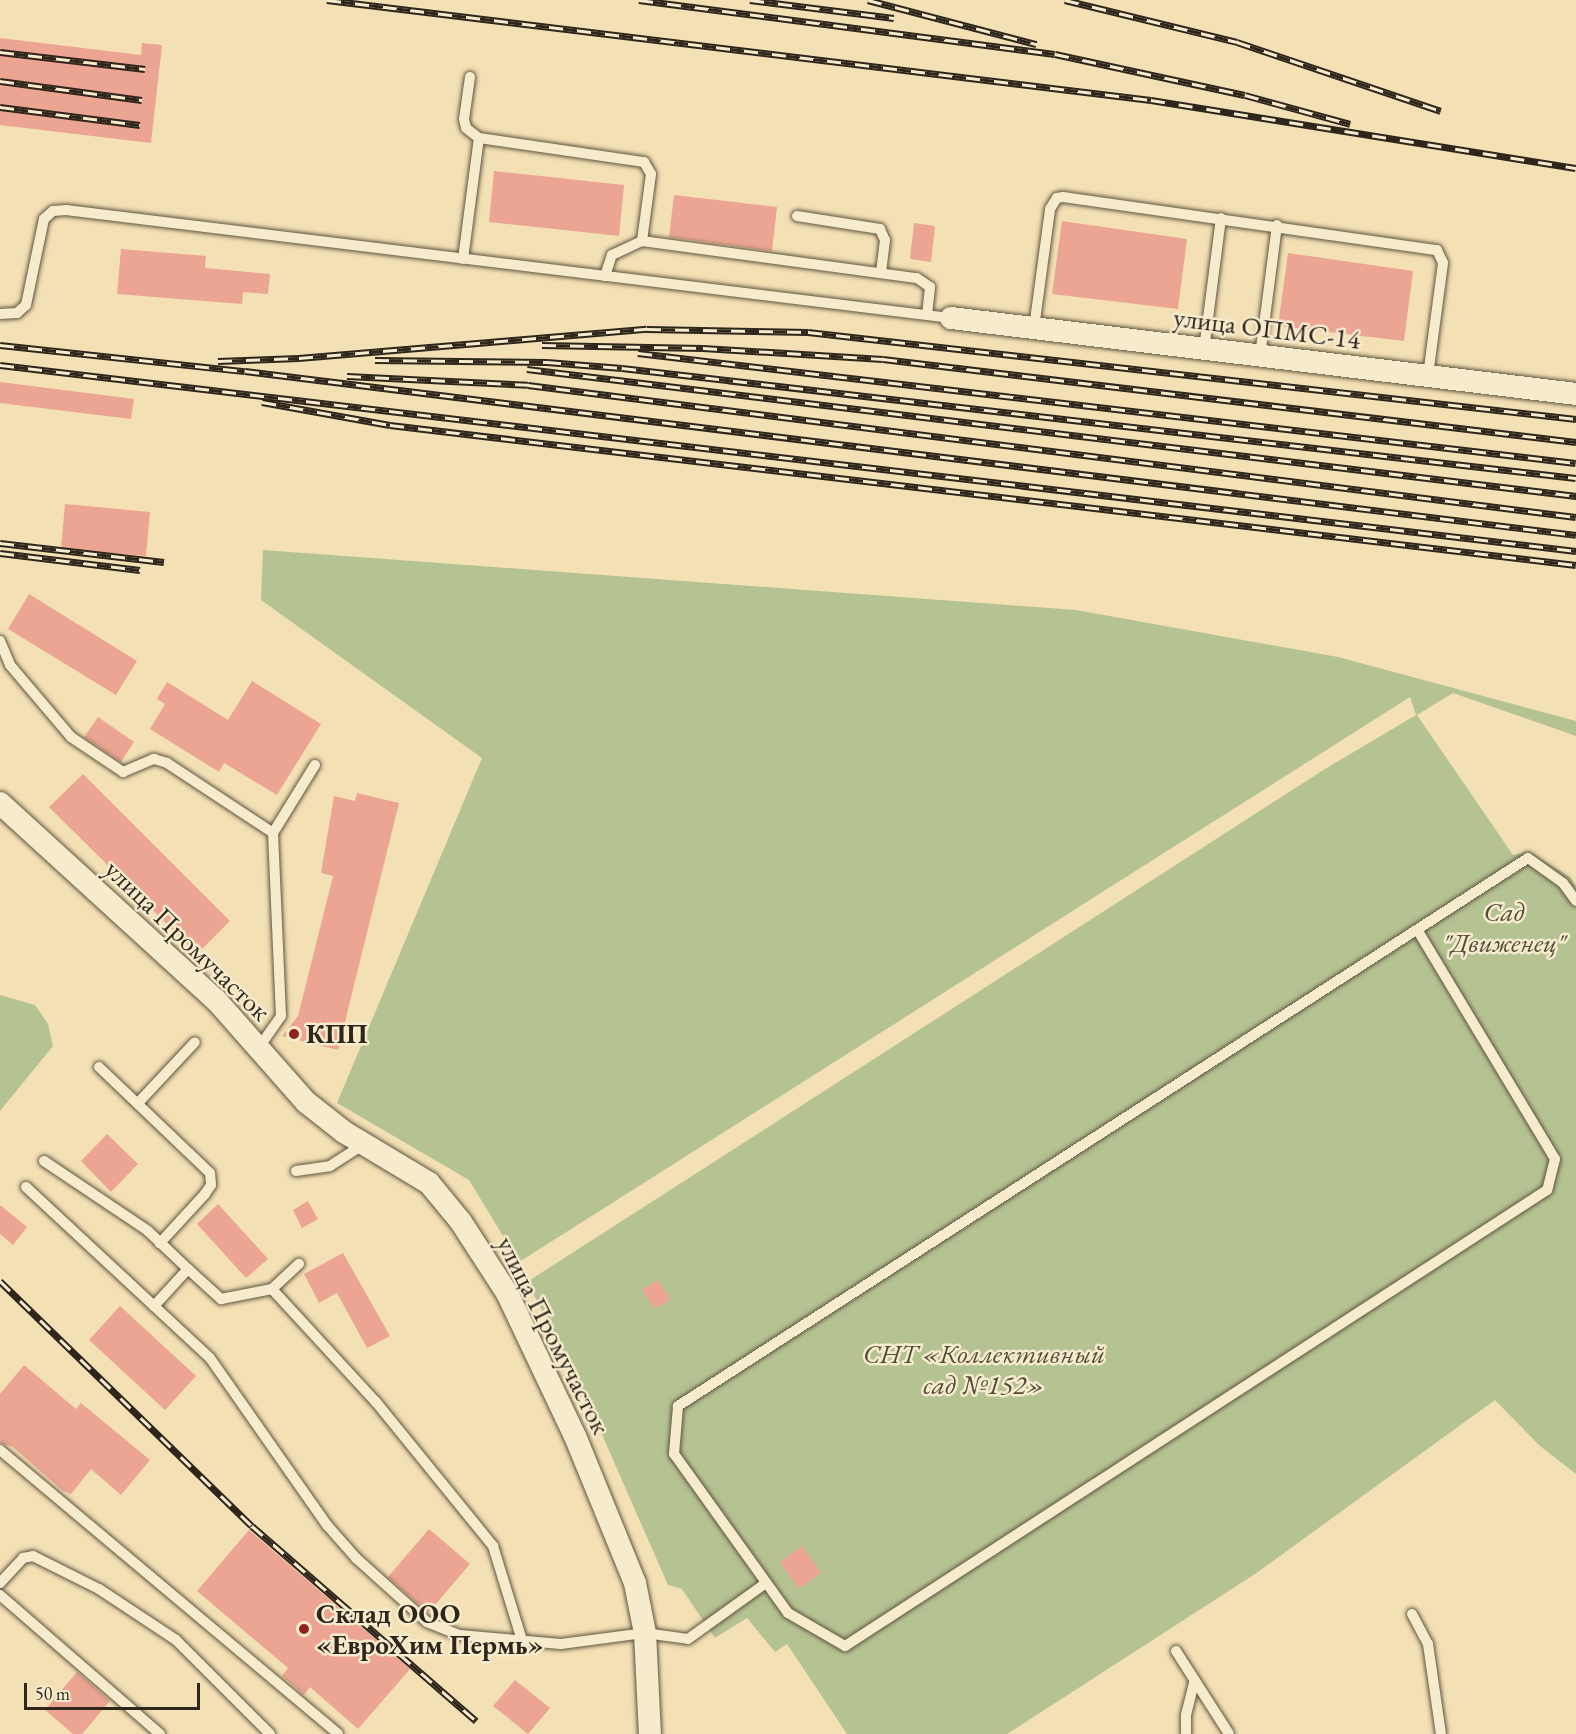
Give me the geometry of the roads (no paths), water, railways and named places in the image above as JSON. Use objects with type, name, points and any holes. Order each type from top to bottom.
[{"type":"street","name":"улица ОПМС-14","points":[[951,318],[1576,394]]},
{"type":"street","name":"улица Промучасток","points":[[0,803],[216,1000],[306,1102],[365,1144],[429,1183],[461,1222],[507,1293],[575,1436],[635,1583],[645,1633],[650,1734]]},
{"type":"lane","points":[[470,77],[464,119],[466,128],[479,138],[644,162],[651,174],[642,241]]},
{"type":"lane","points":[[463,259],[479,138]]},
{"type":"lane","points":[[1034,328],[1050,209],[1057,198],[1277,225],[1437,250],[1443,263],[1428,376]]},
{"type":"lane","points":[[0,314],[17,313],[26,305],[39,231],[44,219],[53,211],[951,318]]},
{"type":"lane","points":[[797,216],[880,229],[885,240],[881,273]]},
{"type":"lane","points":[[1204,349],[1221,218]]},
{"type":"lane","points":[[1260,356],[1277,225]]},
{"type":"lane","points":[[605,276],[612,255],[642,241],[925,281],[930,294],[927,315]]},
{"type":"lane","points":[[0,641],[10,665],[71,737],[123,772],[154,759],[167,763],[273,834]]},
{"type":"lane","points":[[259,1048],[281,1016],[273,834],[315,765]]},
{"type":"lane","points":[[1418,932],[1555,1159],[1547,1190],[845,1646],[788,1613],[674,1454],[678,1406],[1418,932],[1528,858],[1563,883],[1576,902]]},
{"type":"lane","points":[[138,1103],[195,1042]]},
{"type":"lane","points":[[99,1067],[210,1173],[211,1185],[205,1194],[160,1243]]},
{"type":"lane","points":[[296,1171],[330,1166],[365,1144]]},
{"type":"lane","points":[[44,1161],[160,1243],[221,1299],[272,1289],[299,1264]]},
{"type":"lane","points":[[26,1188],[210,1358],[311,1504],[356,1558],[427,1622],[460,1635],[561,1644],[645,1633],[688,1639],[766,1583]]},
{"type":"lane","points":[[154,1306],[188,1269]]},
{"type":"lane","points":[[272,1289],[376,1402],[493,1546],[522,1640]]},
{"type":"lane","points":[[0,1450],[338,1734]]},
{"type":"lane","points":[[0,1583],[23,1558],[33,1556],[99,1589],[176,1640],[270,1734]]},
{"type":"lane","points":[[0,1595],[160,1734]]},
{"type":"lane","points":[[1412,1614],[1428,1644],[1441,1734]]},
{"type":"lane","points":[[1176,1651],[1229,1734]]},
{"type":"lane","points":[[1186,1734],[1186,1715],[1195,1680]]},
{"type":"railway","points":[[327,0],[1151,100],[1576,168]]},
{"type":"railway","points":[[639,0],[1055,54],[1245,95],[1350,124]]},
{"type":"railway","points":[[750,0],[894,18]]},
{"type":"railway","points":[[868,0],[1036,44]]},
{"type":"railway","points":[[1065,0],[1237,42],[1441,111]]},
{"type":"railway","points":[[0,52],[145,69]]},
{"type":"railway","points":[[0,81],[142,100]]},
{"type":"railway","points":[[0,107],[140,125]]},
{"type":"railway","points":[[218,361],[299,358],[647,329],[808,332],[1576,419]]},
{"type":"railway","points":[[0,345],[245,371],[1576,535]]},
{"type":"railway","points":[[542,345],[703,348],[883,359],[1576,442]]},
{"type":"railway","points":[[638,353],[1576,463]]},
{"type":"railway","points":[[375,360],[547,362],[622,368],[1576,478]]},
{"type":"railway","points":[[0,365],[1576,551]]},
{"type":"railway","points":[[527,369],[1576,496]]},
{"type":"railway","points":[[347,376],[528,385],[1576,517]]},
{"type":"railway","points":[[262,402],[390,425],[1576,565]]},
{"type":"railway","points":[[0,543],[164,562]]},
{"type":"railway","points":[[0,553],[140,570]]},
{"type":"railway","points":[[0,1281],[252,1526],[476,1721]]},
{"type":"place","name":"КПП","points":[[294,1034]]},
{"type":"place","name":"Склад ООО «ЕвроХим Пермь»","points":[[304,1629]]},
{"type":"park label","name":"Сад \"Движенец\"","points":[[1504,926]]},
{"type":"park label","name":"СНТ «Коллективный сад №152»","points":[[984,1368]]}]
